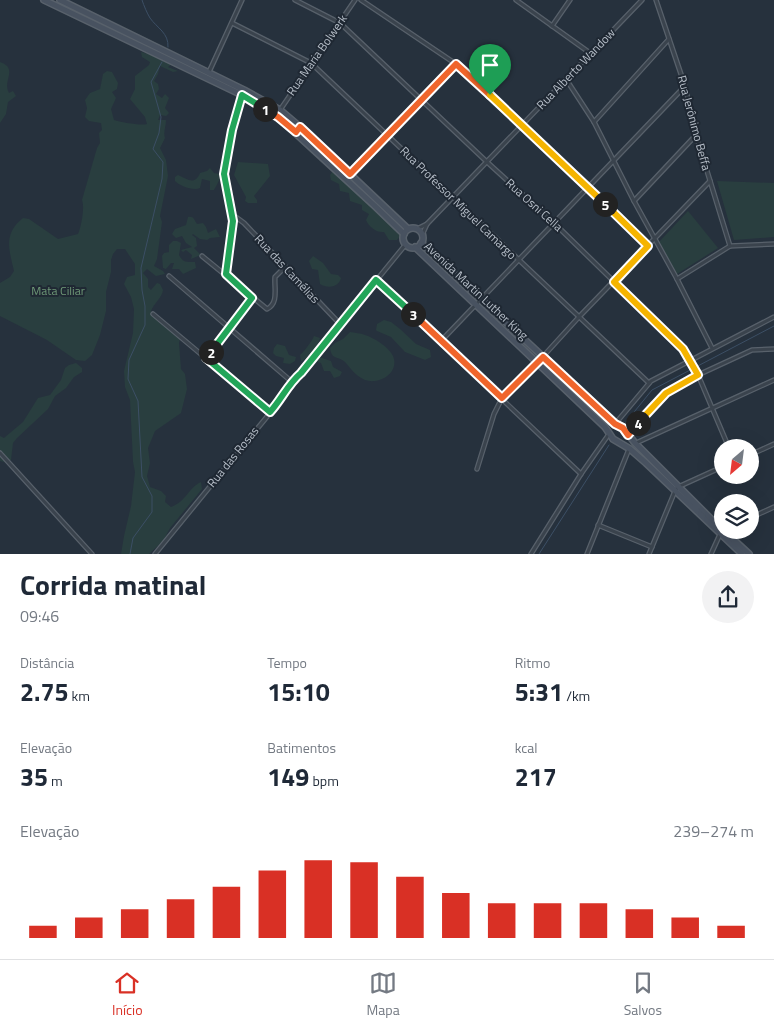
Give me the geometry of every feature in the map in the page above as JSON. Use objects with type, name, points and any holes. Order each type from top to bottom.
[{"type":"main road","points":[[44,0],[280,110],[404,234]]},
{"type":"main road","points":[[60,0],[209,73],[243,92],[298,129],[350,174],[408,229],[417,229],[422,235],[421,243],[412,248],[406,244],[403,238],[408,229]]},
{"type":"main road","name":"Avenida Martin Luther King","points":[[421,243],[581,393],[615,424],[623,428],[648,461],[714,524]]},
{"type":"main road","name":"Avenida Martin Luther King","points":[[415,247],[576,398],[605,427],[613,439],[648,461]]},
{"type":"main road","points":[[576,398],[581,393]]},
{"type":"main road","points":[[609,433],[615,424]]},
{"type":"main road","points":[[620,442],[628,435]]},
{"type":"main road","name":"Avenida Martin Luther King","points":[[728,539],[742,554]]},
{"type":"main road","name":"Avenida Martin Luther King","points":[[731,539],[749,554]]},
{"type":"street","points":[[209,73],[242,0]]},
{"type":"street","name":"Rua Osni Cella","points":[[295,0],[340,23],[553,222],[683,349],[696,370],[725,439]]},
{"type":"street","name":"Rua Maria Bolwerk","points":[[280,110],[355,0]]},
{"type":"street","points":[[362,0],[456,64],[587,186],[648,246]]},
{"type":"street","points":[[516,0],[590,53]]},
{"type":"street","points":[[552,26],[570,0]]},
{"type":"street","name":"Rua Alberto Wandow","points":[[422,235],[428,224],[642,0]]},
{"type":"street","name":"Rua Jerônimo Beffa","points":[[656,0],[685,86],[696,135],[730,246]]},
{"type":"street","name":"Rua Professor Miguel Camargo","points":[[232,23],[311,63],[578,318],[649,383]]},
{"type":"street","points":[[594,122],[669,39]]},
{"type":"street","points":[[350,174],[456,64]]},
{"type":"street","points":[[566,79],[594,122],[712,348]]},
{"type":"street","points":[[441,341],[587,186],[685,86]]},
{"type":"street","points":[[226,274],[231,245],[232,215],[225,187],[224,174],[235,115],[243,92]]},
{"type":"street","points":[[634,201],[696,135]]},
{"type":"street","points":[[477,469],[494,414],[502,398],[710,181]]},
{"type":"street","name":"Rua das Camélias","points":[[232,215],[244,223],[340,324]]},
{"type":"street","name":"Rua Alberto Wandow","points":[[417,229],[428,224]]},
{"type":"street","name":"Rua das Rosas","points":[[155,554],[282,398],[292,382],[406,244]]},
{"type":"street","points":[[677,279],[730,246],[774,244]]},
{"type":"street","points":[[202,256],[267,309],[271,307],[275,299],[275,277],[285,267]]},
{"type":"street","points":[[169,276],[292,382]]},
{"type":"street","points":[[376,280],[581,474]]},
{"type":"street","points":[[206,358],[252,298]]},
{"type":"street","points":[[154,314],[270,412]]},
{"type":"street","points":[[615,424],[649,383],[712,348],[774,317]]},
{"type":"street","points":[[628,435],[666,393],[698,375],[752,350],[774,349]]},
{"type":"street","points":[[635,443],[774,380]]},
{"type":"street","points":[[531,554],[609,433]]},
{"type":"street","points":[[759,451],[774,444]]},
{"type":"street","points":[[587,554],[630,449]]},
{"type":"street","points":[[0,452],[92,554]]},
{"type":"street","points":[[649,554],[676,489],[714,471]]},
{"type":"street","points":[[759,514],[774,507]]},
{"type":"street","points":[[598,525],[652,547]]},
{"type":"street","points":[[711,554],[718,539]]},
{"type":"green space","name":"Mata Ciliar","points":[[141,52],[159,57],[172,64],[168,67],[178,71],[173,72],[160,66],[154,81],[158,84],[159,89],[156,94],[162,98],[165,94],[169,98],[165,108],[169,113],[166,116],[160,115],[158,120],[166,120],[165,138],[160,148],[166,160],[168,176],[160,216],[162,222],[157,259],[154,266],[165,274],[156,276],[147,269],[143,273],[148,279],[148,287],[151,290],[157,283],[160,284],[163,290],[151,311],[180,339],[181,369],[185,374],[187,389],[181,413],[155,431],[148,448],[150,463],[147,476],[150,487],[161,491],[166,496],[165,502],[171,507],[181,501],[201,482],[202,489],[170,528],[163,541],[149,554],[121,554],[131,506],[135,472],[130,400],[125,387],[124,371],[133,333],[134,309],[131,297],[124,284],[127,277],[135,275],[135,264],[125,249],[117,249],[113,254],[106,292],[106,311],[100,335],[92,355],[85,361],[76,360],[47,340],[0,316],[0,283],[10,277],[14,271],[9,249],[10,236],[12,230],[23,218],[29,219],[58,239],[78,234],[82,217],[82,200],[100,143],[99,133],[102,130],[101,123],[89,121],[85,117],[87,108],[85,100],[90,93],[100,89],[103,74],[107,71],[112,72],[118,83],[117,89],[112,92],[116,98],[111,109],[114,120],[126,123],[147,124],[145,117],[130,99],[135,89],[135,76],[149,65],[150,62],[142,57]]},
{"type":"green space","points":[[0,62],[6,65],[9,71],[7,88],[9,93],[13,91],[16,96],[8,102],[6,114],[0,123]]},
{"type":"green space","points":[[238,162],[268,164],[270,176],[254,196],[257,203],[245,201],[246,197],[234,175]]},
{"type":"green space","points":[[210,168],[221,177],[214,190],[210,190],[210,181],[202,179],[200,188],[197,189],[187,188],[175,181],[175,177],[178,175],[188,180],[196,179],[200,173]]},
{"type":"green space","points":[[333,171],[391,224],[400,236],[397,240],[389,240],[384,232],[376,230],[369,225],[366,220],[369,214],[362,210],[362,205],[350,201],[349,193],[340,191],[339,184],[331,180],[330,175]]},
{"type":"green space","points":[[717,181],[774,183],[774,237],[734,240]]},
{"type":"green space","points":[[688,211],[718,248],[677,274],[659,242]]},
{"type":"green space","points":[[188,217],[193,218],[197,224],[203,223],[208,233],[216,229],[220,237],[207,240],[200,239],[193,234],[196,238],[197,246],[194,248],[201,255],[191,259],[192,255],[186,250],[183,252],[181,250],[192,247],[186,243],[182,236],[176,238],[172,234],[175,229],[186,225]]},
{"type":"green space","points":[[173,241],[181,243],[179,255],[182,259],[187,262],[195,262],[196,268],[183,274],[179,269],[172,269],[174,263],[171,263],[166,269],[163,268],[162,256],[164,253],[169,252],[169,245]]},
{"type":"green space","points":[[313,256],[323,263],[331,274],[338,275],[341,278],[336,285],[330,287],[320,284],[318,270],[312,269],[309,261]]},
{"type":"green space","points":[[384,320],[391,322],[416,344],[430,350],[431,357],[425,360],[405,352],[391,337],[377,331],[377,324]]},
{"type":"green space","points":[[350,332],[372,338],[391,352],[394,368],[387,376],[376,381],[365,380],[356,374],[345,362],[332,355],[330,348]]},
{"type":"green space","points":[[314,336],[320,338],[316,349],[301,361],[300,355]]},
{"type":"green space","points":[[277,344],[285,346],[289,355],[296,357],[295,361],[290,364],[283,363],[284,358],[273,353]]},
{"type":"green space","points":[[316,356],[331,361],[333,367],[342,372],[340,376],[334,378],[330,371],[324,371],[321,363],[313,360]]},
{"type":"green space","points":[[76,363],[82,368],[82,372],[74,377],[66,388],[55,396],[48,409],[17,438],[13,443],[11,460],[0,461],[0,436],[4,438],[23,422],[38,398],[50,395],[61,380],[65,368]]},
{"type":"waterway","points":[[142,0],[150,18],[165,34],[168,47]]},
{"type":"waterway","points":[[130,554],[133,538],[152,512],[152,496],[142,477],[138,401],[128,379],[129,360],[145,325],[141,268],[162,179],[163,162],[153,149],[159,133],[161,117],[151,82],[162,62]]},
{"type":"waterway","points":[[626,422],[652,390],[774,326]]},
{"type":"waterway","points":[[539,554],[609,445]]},
{"type":"route","points":[[456,64],[490,95],[648,246],[614,282],[683,349],[698,375],[659,399],[628,435],[623,428],[615,424],[543,357],[502,398],[376,280],[292,382],[270,412],[206,358],[252,298],[226,274],[233,221],[224,174],[237,108],[242,95],[278,117],[296,132],[300,127],[350,174],[456,64]]}]
